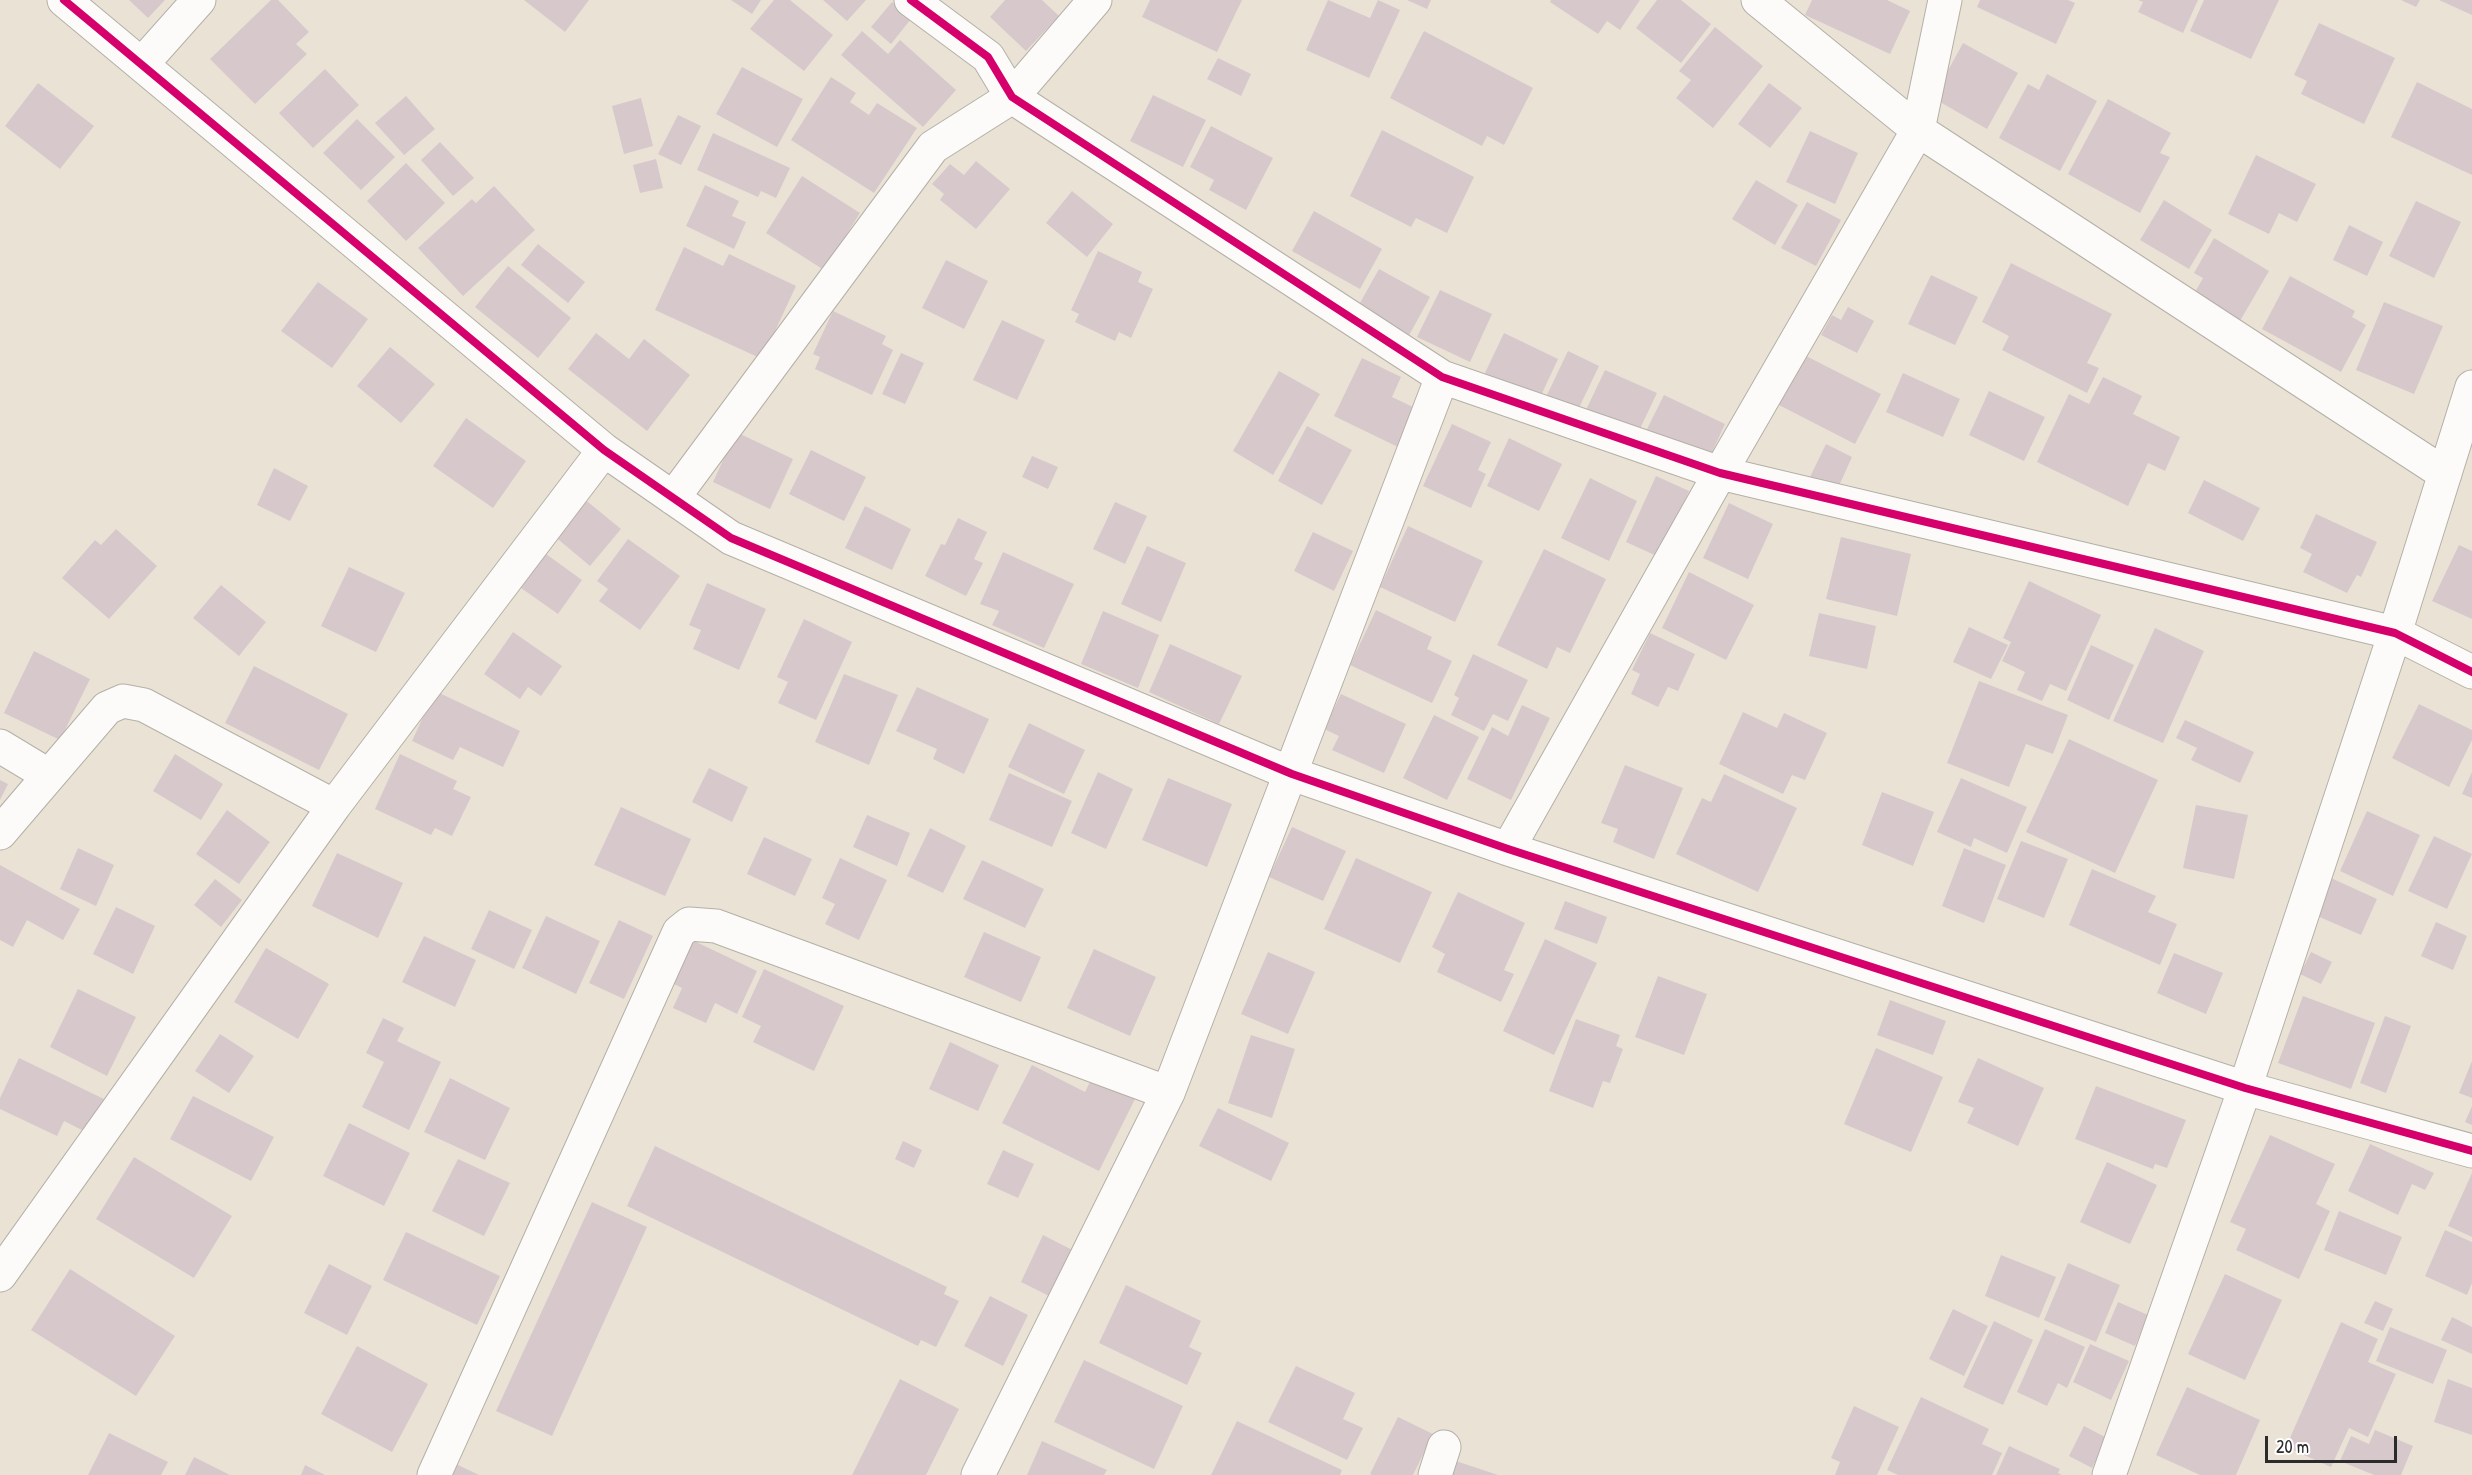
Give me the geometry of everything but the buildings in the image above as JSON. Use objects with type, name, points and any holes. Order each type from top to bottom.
[{"type":"street","points":[[64,0],[604,450],[731,538],[1292,774],[1508,849],[2245,1088],[2472,1151]]},
{"type":"street","points":[[142,64],[199,0]]},
{"type":"street","points":[[911,0],[988,57],[1012,97],[1442,377],[1720,474],[2395,633],[2472,672]]},
{"type":"street","points":[[673,498],[933,147],[1012,97],[1095,0]]},
{"type":"street","points":[[1758,0],[1918,130],[2445,474]]},
{"type":"street","points":[[1508,849],[1918,130],[1946,0]]},
{"type":"street","points":[[978,1475],[1168,1093],[1442,377]]},
{"type":"street","points":[[2109,1475],[2245,1088],[2395,633],[2472,387]]},
{"type":"street","points":[[0,1275],[334,806],[604,450]]},
{"type":"street","points":[[0,832],[107,708],[123,701],[144,705],[334,806]]},
{"type":"street","points":[[0,746],[48,775]]},
{"type":"street","points":[[434,1475],[678,932],[689,924],[716,926],[1168,1093]]},
{"type":"cycle path","points":[[64,0],[604,450],[731,538],[1292,774],[1508,849],[2245,1088],[2472,1151]]},
{"type":"cycle path","points":[[911,0],[988,57],[1012,97],[1442,377],[1720,473],[2395,633],[2472,672]]}]
